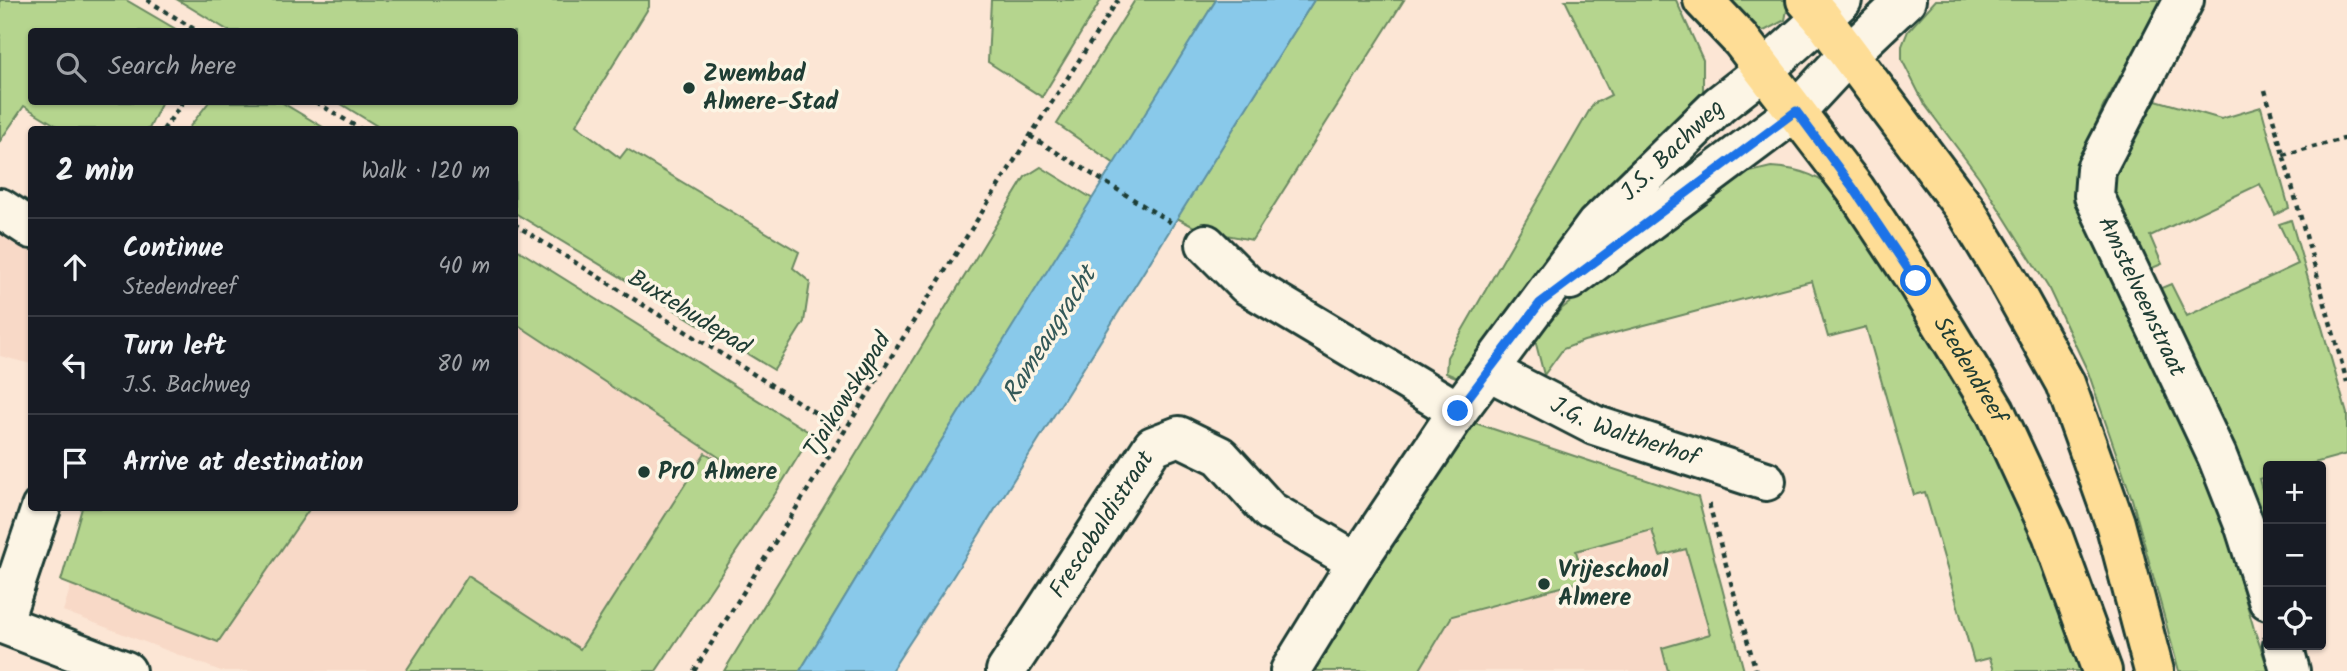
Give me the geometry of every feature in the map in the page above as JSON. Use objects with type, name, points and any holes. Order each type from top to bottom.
[{"type":"main road","name":"Stedendreef","points":[[1703,0],[1741,40],[1854,189],[1916,281],[1995,411],[2052,534],[2102,671]]},
{"type":"main road","points":[[1823,6],[1849,54],[1965,209],[2006,276],[2065,383],[2115,523],[2154,671]]},
{"type":"street","name":"J.S. Bachweg","points":[[1540,303],[1796,111],[1849,54],[1906,0]]},
{"type":"street","name":"Amstelveenstraat","points":[[2184,0],[2096,169],[2094,196],[2217,456],[2245,527],[2264,587]]},
{"type":"street","name":"J.S. Bachweg","points":[[1290,671],[1357,562],[1458,411],[1596,225],[1719,105],[1764,70],[1823,6]]},
{"type":"street","points":[[0,208],[28,226]]},
{"type":"street","points":[[1206,244],[1247,285],[1458,411]]},
{"type":"street","name":"J.G. Waltherhof","points":[[1489,370],[1594,425],[1766,481]]},
{"type":"street","name":"Frescobaldistraat","points":[[1006,671],[1153,446],[1179,436],[1220,456],[1270,511],[1357,562]]},
{"type":"street","points":[[40,511],[1,624],[126,671]]},
{"type":"street","points":[[2284,650],[2290,671]]},
{"type":"path","points":[[147,0],[192,28]]},
{"type":"path","name":"Tjaikowskypad","points":[[695,671],[1118,0]]},
{"type":"path","points":[[2265,90],[2347,382]]},
{"type":"path","points":[[166,126],[181,105]]},
{"type":"path","points":[[321,105],[355,126]]},
{"type":"path","points":[[1030,136],[1206,244]]},
{"type":"path","points":[[2283,155],[2347,138]]},
{"type":"path","name":"Buxtehudepad","points":[[518,227],[846,432]]},
{"type":"path","points":[[1708,502],[1756,671]]},
{"type":"shaded area","points":[[0,218],[28,235],[28,363],[0,356]]},
{"type":"shaded area","name":"PrO Almere","points":[[518,270],[796,437],[644,671],[221,671],[63,611],[94,511],[518,511]]},
{"type":"shaded area","name":"Vrijeschool Almere","points":[[1472,422],[1698,497],[1744,671],[1312,671]]},
{"type":"green space","points":[[0,0],[126,0],[174,28],[28,28],[28,105],[161,105],[150,126],[57,126],[24,106],[0,141]]},
{"type":"green space","points":[[178,0],[649,0],[649,7],[576,125],[620,158],[627,149],[799,252],[793,268],[810,282],[804,322],[774,370],[518,215],[518,126],[377,126],[343,105],[518,105],[518,28],[224,28]]},
{"type":"green space","points":[[991,0],[1101,0],[1042,97],[988,62]]},
{"type":"green space","points":[[1135,0],[1216,0],[1115,164],[1057,124]]},
{"type":"green space","points":[[1314,0],[1404,0],[1252,240],[1200,230],[1177,218]]},
{"type":"green space","points":[[1565,0],[1676,0],[1703,60],[1703,93],[1688,123],[1556,245],[1470,371],[1458,378],[1446,373],[1447,357],[1593,104],[1611,95]]},
{"type":"green space","points":[[1724,0],[1785,0],[1788,5],[1785,20],[1764,31],[1750,27]]},
{"type":"green space","points":[[1936,0],[2163,0],[2103,107],[2075,174],[2077,198],[2168,387],[2221,515],[2269,671],[2179,671],[2132,499],[2088,372],[2048,287],[1979,177],[1925,105],[1902,60],[1902,46],[1908,31]]},
{"type":"green space","points":[[2149,98],[2221,119],[2261,107],[2289,208],[2275,215],[2260,184],[2150,236],[2162,264],[2140,273],[2111,205],[2110,166]]},
{"type":"green space","points":[[207,105],[286,105],[321,126],[190,126]]},
{"type":"green space","points":[[1041,167],[1093,199],[800,671],[724,671],[1025,177]]},
{"type":"green space","points":[[1771,167],[1811,175],[1844,199],[1985,432],[2035,539],[2082,671],[1994,671],[1990,658],[1974,662],[1925,492],[1914,495],[1866,327],[1828,337],[1812,281],[1584,341],[1563,349],[1544,375],[1535,340],[1560,310],[1724,184],[1746,173]]},
{"type":"green space","points":[[2291,220],[2347,414],[2347,454],[2321,461],[2263,461],[2263,478],[2259,479],[2263,493],[2263,513],[2253,516],[2149,293],[2171,284],[2187,316],[2298,264],[2279,224]]},
{"type":"green space","points":[[518,250],[812,434],[656,671],[406,671],[468,576],[580,649],[705,453],[755,481],[518,325]]},
{"type":"green space","name":"Vrijeschool Almere","points":[[1472,422],[1698,497],[1744,671],[1668,671],[1662,648],[1710,634],[1686,549],[1660,556],[1652,530],[1576,551],[1584,581],[1452,616],[1419,671],[1312,671]]},
{"type":"green space","points":[[81,511],[308,511],[218,642],[61,581]]},
{"type":"water","name":"Rameaugracht","points":[[1216,0],[1314,0],[891,671],[800,671],[880,539]]},
{"type":"place","name":"Zwembad Almere-Stad","points":[[689,88]]},
{"type":"place","name":"PrO Almere","points":[[644,472]]},
{"type":"place","name":"Vrijeschool Almere","points":[[1544,584]]},
{"type":"route","points":[[1458,411],[1540,303],[1796,111],[1854,189],[1916,281]]}]
